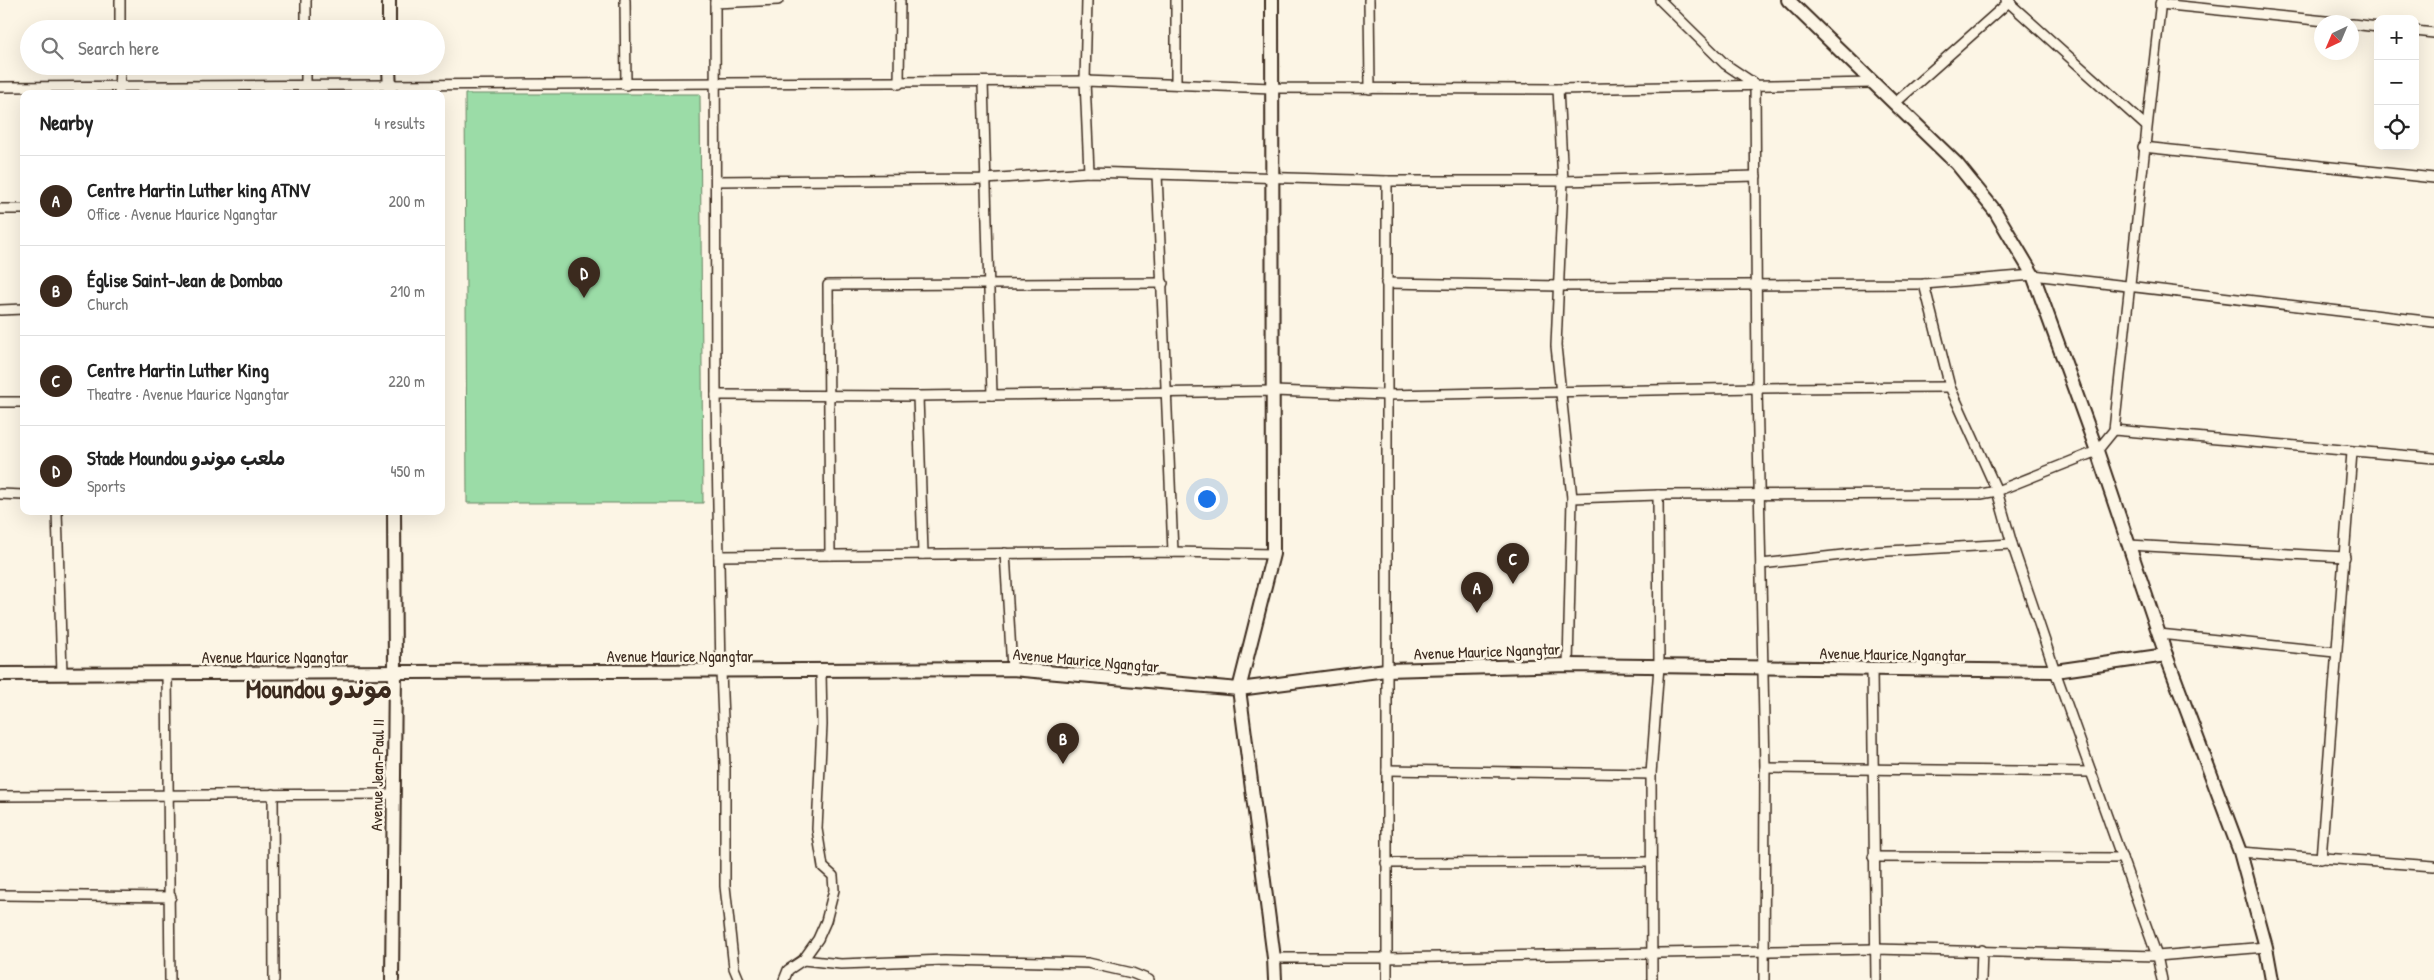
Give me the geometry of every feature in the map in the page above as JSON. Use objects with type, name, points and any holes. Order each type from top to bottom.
[{"type":"street","points":[[120,0],[120,20]]},
{"type":"street","points":[[306,0],[306,20]]},
{"type":"street","points":[[389,0],[389,20]]},
{"type":"street","points":[[625,0],[626,85]]},
{"type":"street","points":[[736,979],[725,886],[725,775],[720,672],[716,395],[715,1],[778,0]]},
{"type":"street","points":[[899,84],[900,0]]},
{"type":"street","points":[[1087,0],[1085,81],[1089,172]]},
{"type":"street","points":[[1176,0],[1176,84]]},
{"type":"street","points":[[1272,0],[1273,554],[1239,689],[1274,958],[1275,980]]},
{"type":"street","points":[[1369,0],[1370,89]]},
{"type":"street","points":[[1660,0],[1725,64],[1755,84]]},
{"type":"street","points":[[1788,0],[1957,164],[1979,190],[2008,232],[2033,275],[2097,451],[2166,655],[2240,852],[2266,947],[2272,980]]},
{"type":"street","points":[[1894,104],[2008,1],[2146,126]]},
{"type":"street","points":[[1572,498],[1658,495],[1981,494],[1997,491],[2097,451],[2114,430],[2143,147],[2161,2],[2314,20]]},
{"type":"street","points":[[2359,25],[2374,27]]},
{"type":"street","points":[[2419,31],[2434,33]]},
{"type":"street","points":[[119,90],[120,75]]},
{"type":"street","points":[[306,75],[306,84]]},
{"type":"street","points":[[389,75],[390,89]]},
{"type":"street","points":[[0,87],[119,90],[284,89],[306,84],[390,89],[1085,81],[1272,88],[1558,89],[1872,83]]},
{"type":"street","points":[[983,82],[987,284],[992,395]]},
{"type":"street","points":[[1755,84],[1757,388],[1765,768],[1764,980]]},
{"type":"street","points":[[1558,89],[1563,181],[1556,346],[1572,498],[1568,665]]},
{"type":"street","points":[[2143,147],[2434,178]]},
{"type":"street","points":[[716,181],[985,179],[1089,172],[1387,181],[1563,181],[1756,176]]},
{"type":"street","points":[[1158,174],[1173,552]]},
{"type":"street","points":[[1387,181],[1387,980]]},
{"type":"street","points":[[0,209],[20,209]]},
{"type":"street","points":[[1386,283],[1558,286],[1757,283],[1924,284],[2033,275],[2434,322]]},
{"type":"street","points":[[830,555],[828,285],[1162,283]]},
{"type":"street","points":[[1924,284],[1950,387],[1997,491],[2012,544],[2055,671],[2157,956],[2162,980]]},
{"type":"street","points":[[0,310],[20,309]]},
{"type":"street","points":[[716,395],[918,396],[1273,391],[1386,395],[1757,388],[1950,387]]},
{"type":"street","points":[[918,396],[923,554]]},
{"type":"street","points":[[0,402],[20,402]]},
{"type":"street","points":[[2114,430],[2434,458]]},
{"type":"street","points":[[2321,859],[2335,652],[2345,557],[2352,452]]},
{"type":"street","points":[[0,494],[20,495]]},
{"type":"street","points":[[1652,980],[1651,774],[1659,666],[1658,495]]},
{"type":"street","points":[[57,515],[62,674]]},
{"type":"street","name":"Avenue Jean-Paul II","points":[[392,980],[395,672],[394,515]]},
{"type":"street","points":[[1761,564],[1870,552],[2012,544]]},
{"type":"street","points":[[2129,545],[2345,557]]},
{"type":"street","points":[[719,556],[1173,552],[1273,554]]},
{"type":"street","points":[[1005,554],[1012,669]]},
{"type":"street","points":[[2159,634],[2335,652]]},
{"type":"street","name":"Avenue Maurice Ngangtar","points":[[0,674],[720,672],[1012,669],[1239,689],[1386,670],[1568,665],[1764,669],[2055,671],[2166,655]]},
{"type":"street","points":[[1872,670],[1876,980]]},
{"type":"street","points":[[784,980],[788,970],[803,960],[818,939],[826,921],[834,890],[833,876],[823,867],[817,829],[822,725],[821,671]]},
{"type":"street","points":[[168,674],[171,897],[170,980]]},
{"type":"street","points":[[1765,768],[1872,771],[2091,772]]},
{"type":"street","points":[[1386,770],[1651,774]]},
{"type":"street","points":[[273,794],[274,980]]},
{"type":"street","points":[[0,796],[393,794]]},
{"type":"street","points":[[2240,852],[2434,866]]},
{"type":"street","points":[[1873,857],[2122,858]]},
{"type":"street","points":[[1386,863],[1651,862]]},
{"type":"street","points":[[0,895],[171,897]]},
{"type":"street","points":[[1274,958],[1386,958],[1875,949],[1982,950],[2157,956],[2266,947]]},
{"type":"street","points":[[1981,980],[1982,950]]},
{"type":"street","points":[[803,960],[841,964],[945,960],[1088,963],[1132,973],[1148,980]]},
{"type":"green space","points":[[465,94],[700,94],[703,503],[467,503]]},
{"type":"place","name":"Stade Moundou ملعب موندو","points":[[584,298]]},
{"type":"place","name":"Centre Martin Luther King","points":[[1513,584]]},
{"type":"place","name":"Centre Martin Luther king ATNV","points":[[1477,613]]},
{"type":"place","name":"Église Saint-Jean de Dombao","points":[[1063,764]]},
{"type":"district","name":"Moundou موندو","points":[[319,689]]}]
